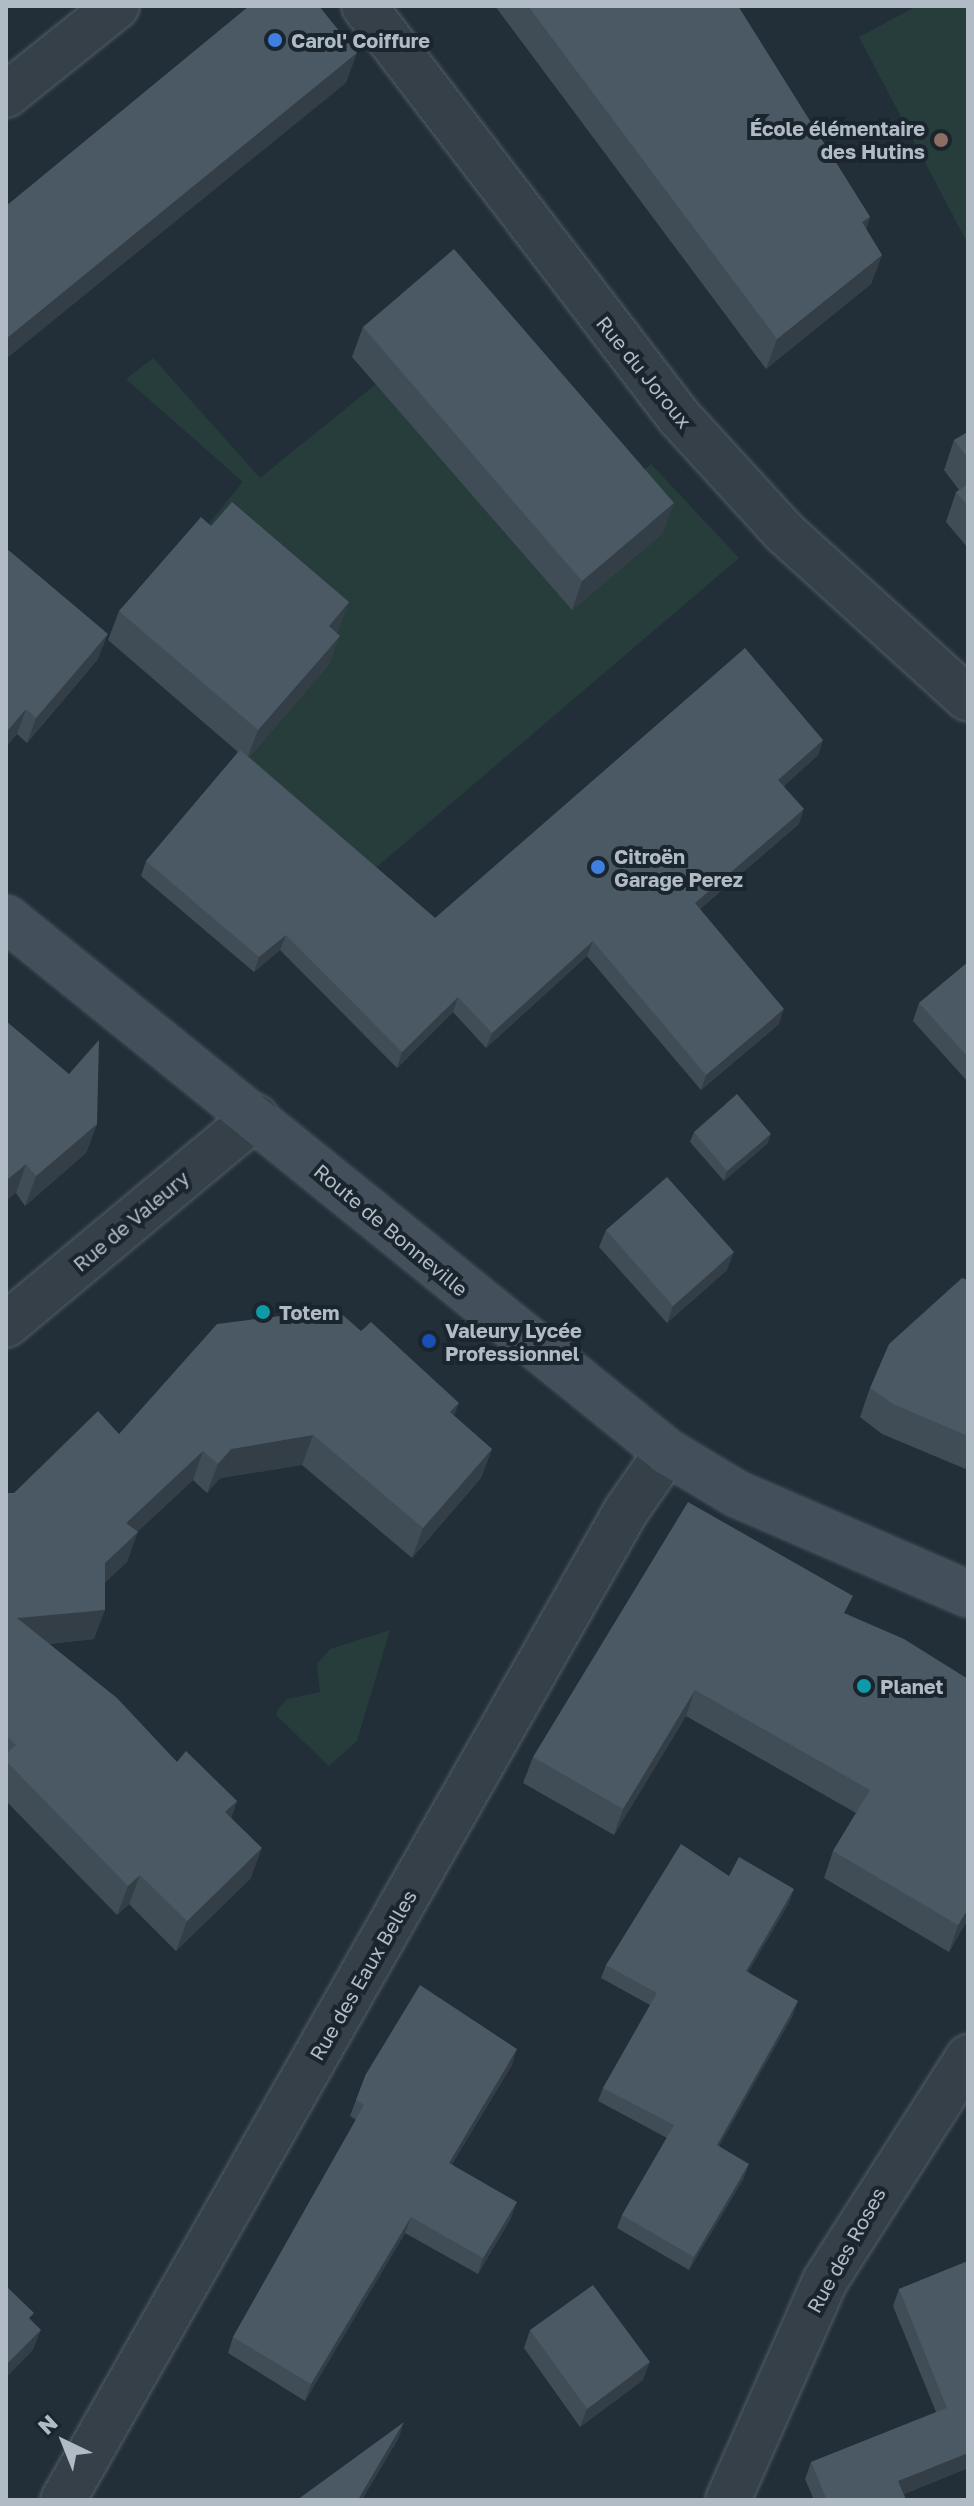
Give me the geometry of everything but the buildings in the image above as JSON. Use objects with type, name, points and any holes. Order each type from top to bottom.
[{"type":"main road","name":"Route de Bonneville","points":[[6,918],[667,1452],[737,1494],[968,1594]]},
{"type":"street","points":[[6,95],[117,6]]},
{"type":"street","name":"Rue du Joroux","points":[[364,6],[679,417],[784,532],[968,699]]},
{"type":"street","name":"Rue de Valeury","points":[[6,1325],[256,1117]]},
{"type":"street","name":"Rue des Eaux Belles","points":[[63,2500],[626,1511],[667,1452]]},
{"type":"street","name":"Rue des Roses","points":[[728,2500],[825,2281],[968,2057]]},
{"type":"green space","name":"École élémentaire des Hutins","points":[[917,6],[968,6],[968,244],[859,37]]},
{"type":"green space","points":[[153,358],[260,478],[376,384],[572,610],[624,487],[651,464],[739,558],[365,877],[237,750],[257,727],[268,735],[329,665],[190,546],[243,482],[126,379]]},
{"type":"green space","points":[[390,1630],[357,1741],[329,1766],[276,1715],[278,1709],[287,1699],[320,1692],[317,1664],[330,1649]]},
{"type":"place","name":"Carol' Coiffure","points":[[275,40]]},
{"type":"place","name":"École élémentaire des Hutins","points":[[941,140]]},
{"type":"place","name":"Citroën Garage Perez","points":[[598,867]]},
{"type":"place","name":"Totem","points":[[263,1312]]},
{"type":"place","name":"Valeury Lycée Professionnel","points":[[429,1341]]},
{"type":"place","name":"Planet","points":[[864,1686]]}]
